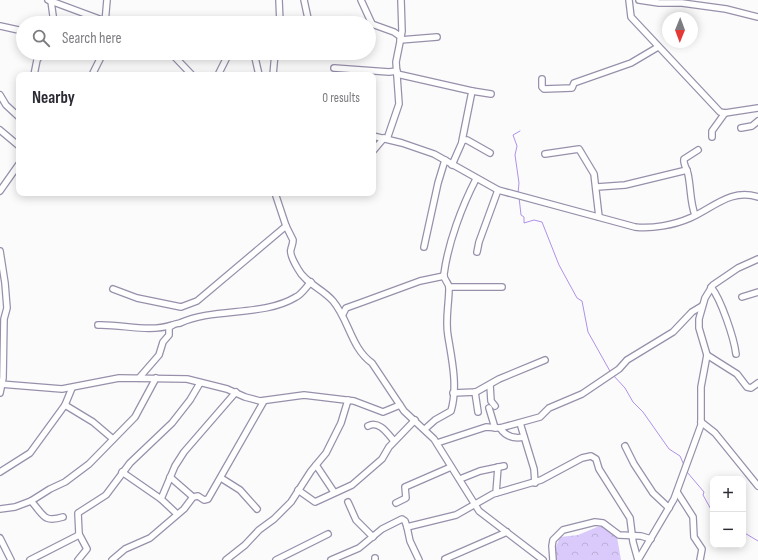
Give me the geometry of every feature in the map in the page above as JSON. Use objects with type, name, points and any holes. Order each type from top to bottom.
[{"type":"street","points":[[107,0],[107,16]]},
{"type":"street","points":[[279,0],[280,16]]},
{"type":"street","points":[[304,0],[307,16]]},
{"type":"street","points":[[361,0],[368,16]]},
{"type":"street","points":[[376,148],[386,139],[399,104],[397,50],[402,31],[401,0]]},
{"type":"street","points":[[629,0],[631,18],[720,112],[726,114],[758,108]]},
{"type":"street","points":[[639,0],[659,3],[682,3],[726,9],[758,16]]},
{"type":"street","points":[[50,1],[89,16]]},
{"type":"street","points":[[50,1],[53,16]]},
{"type":"street","points":[[0,26],[16,29]]},
{"type":"street","points":[[376,26],[394,32],[400,39]]},
{"type":"street","points":[[400,39],[437,37]]},
{"type":"street","points":[[542,79],[543,89],[572,88],[574,83],[631,63],[658,47]]},
{"type":"street","points":[[34,72],[36,60]]},
{"type":"street","points":[[94,72],[100,60]]},
{"type":"street","points":[[178,60],[189,72]]},
{"type":"street","points":[[220,72],[226,60]]},
{"type":"street","points":[[256,60],[258,72]]},
{"type":"street","points":[[274,72],[275,60]]},
{"type":"street","points":[[334,68],[397,72],[472,91],[490,94]]},
{"type":"street","points":[[452,165],[462,141],[472,91]]},
{"type":"street","points":[[0,98],[16,115]]},
{"type":"street","points":[[712,137],[712,131],[726,114]]},
{"type":"street","points":[[741,128],[752,126],[758,121]]},
{"type":"street","points":[[0,130],[16,143]]},
{"type":"street","points":[[376,137],[427,152],[445,160],[476,179],[498,190],[635,227],[646,228],[681,221],[733,195],[747,194],[758,197]]},
{"type":"street","points":[[462,141],[467,140],[490,152]]},
{"type":"street","points":[[545,154],[579,149],[592,168],[597,187],[599,217]]},
{"type":"street","points":[[695,215],[690,199],[687,170],[684,159],[698,150]]},
{"type":"street","points":[[424,247],[438,183],[445,160]]},
{"type":"street","points":[[0,191],[16,169]]},
{"type":"street","points":[[597,187],[625,185],[687,170]]},
{"type":"street","points":[[425,429],[435,420],[451,411],[453,393],[453,364],[446,322],[449,287],[444,276],[450,248],[464,204],[476,179]]},
{"type":"street","points":[[477,252],[479,242],[498,190]]},
{"type":"street","points":[[276,196],[286,226],[293,240],[290,252],[303,277],[333,300],[343,314],[351,336],[400,405],[425,429],[437,444],[475,505],[484,516],[543,560]]},
{"type":"street","points":[[113,290],[150,301],[181,307],[186,306],[200,298],[286,226]]},
{"type":"street","points":[[0,251],[7,308],[4,319],[0,393]]},
{"type":"street","points":[[638,560],[677,492],[702,422],[701,387],[707,355],[699,323],[702,306],[712,286],[738,268],[758,259]]},
{"type":"street","points":[[343,314],[346,308],[420,281],[444,276]]},
{"type":"street","points":[[98,325],[116,325],[150,329],[165,328],[195,316],[242,312],[280,304],[297,297],[311,282]]},
{"type":"street","points":[[712,286],[722,309],[735,346],[736,354]]},
{"type":"street","points":[[449,287],[502,287]]},
{"type":"street","points":[[742,297],[758,292]]},
{"type":"street","points":[[437,444],[486,428],[498,428],[520,424],[540,417],[555,405],[577,397],[612,374],[627,360],[673,332],[692,312],[702,306]]},
{"type":"street","points":[[139,378],[158,355],[163,342],[169,335],[169,328],[172,325]]},
{"type":"street","points":[[707,355],[734,371],[747,387],[751,388],[758,383]]},
{"type":"street","points":[[453,393],[475,392],[499,379],[545,360]]},
{"type":"street","points":[[1,385],[62,389],[119,378],[156,378],[187,380],[236,392],[244,397],[264,401],[304,395],[348,400],[383,412],[400,405]]},
{"type":"street","points":[[0,509],[15,507],[31,501],[50,489],[65,482],[84,469],[138,412],[156,378]]},
{"type":"street","points":[[78,560],[87,549],[78,534],[78,513],[106,495],[122,472],[157,435],[172,423],[190,400],[200,383]]},
{"type":"street","points":[[490,385],[492,407],[498,428],[514,439],[524,437]]},
{"type":"street","points":[[0,472],[30,453],[65,406],[72,388]]},
{"type":"street","points":[[161,499],[170,477],[188,446],[236,392]]},
{"type":"street","points":[[475,392],[478,412]]},
{"type":"street","points":[[226,560],[245,545],[259,530],[274,519],[288,505],[326,453],[339,428],[348,400]]},
{"type":"street","points":[[112,560],[125,549],[150,538],[177,514],[193,497],[198,496],[204,500],[208,499],[264,401]]},
{"type":"street","points":[[65,406],[94,422],[114,438]]},
{"type":"street","points":[[298,490],[315,502],[352,485],[382,459],[394,441],[415,420]]},
{"type":"street","points":[[702,422],[715,433],[758,486]]},
{"type":"street","points":[[368,426],[372,424],[377,425],[394,441]]},
{"type":"street","points":[[520,424],[534,469],[535,483]]},
{"type":"street","points":[[625,446],[634,464],[653,493],[669,508]]},
{"type":"street","points":[[407,527],[456,515],[496,493],[535,483],[555,475],[582,458],[594,457],[599,469],[630,518],[633,542],[638,560]]},
{"type":"street","points":[[316,465],[334,492]]},
{"type":"street","points":[[460,479],[464,476],[501,466],[496,493]]},
{"type":"street","points":[[396,503],[406,498],[405,487],[451,467]]},
{"type":"street","points":[[122,472],[161,499],[177,514]]},
{"type":"street","points":[[170,477],[193,497]]},
{"type":"street","points":[[221,478],[240,490],[257,509]]},
{"type":"street","points":[[677,492],[693,517],[694,537],[702,549],[703,554],[700,560]]},
{"type":"street","points":[[31,501],[47,519],[52,520],[63,517]]},
{"type":"street","points":[[348,502],[356,520],[373,537]]},
{"type":"street","points":[[331,560],[359,548],[382,529],[400,520],[405,521],[410,541],[419,560]]},
{"type":"street","points":[[553,560],[553,540],[563,530],[600,522],[616,534],[633,535],[651,539]]},
{"type":"street","points":[[445,558],[507,532]]},
{"type":"street","points":[[30,560],[58,547],[78,534]]},
{"type":"street","points":[[276,560],[328,534]]},
{"type":"street","points":[[0,538],[11,560]]},
{"type":"green space","points":[[604,526],[617,537],[621,560],[555,560],[556,547],[560,537],[578,535],[597,527]]},
{"type":"waterway","points":[[518,193],[519,183],[515,155],[517,146],[513,135],[520,131]]},
{"type":"waterway","points":[[519,197],[521,215],[524,217],[524,223],[534,220],[542,222],[559,265],[577,298],[582,301],[588,332],[611,373]]},
{"type":"waterway","points":[[613,375],[625,388],[633,402],[643,412],[669,449],[680,456],[684,465]]},
{"type":"waterway","points":[[687,472],[704,492],[703,495],[712,512]]},
{"type":"waterway","points":[[746,534],[758,541]]}]
